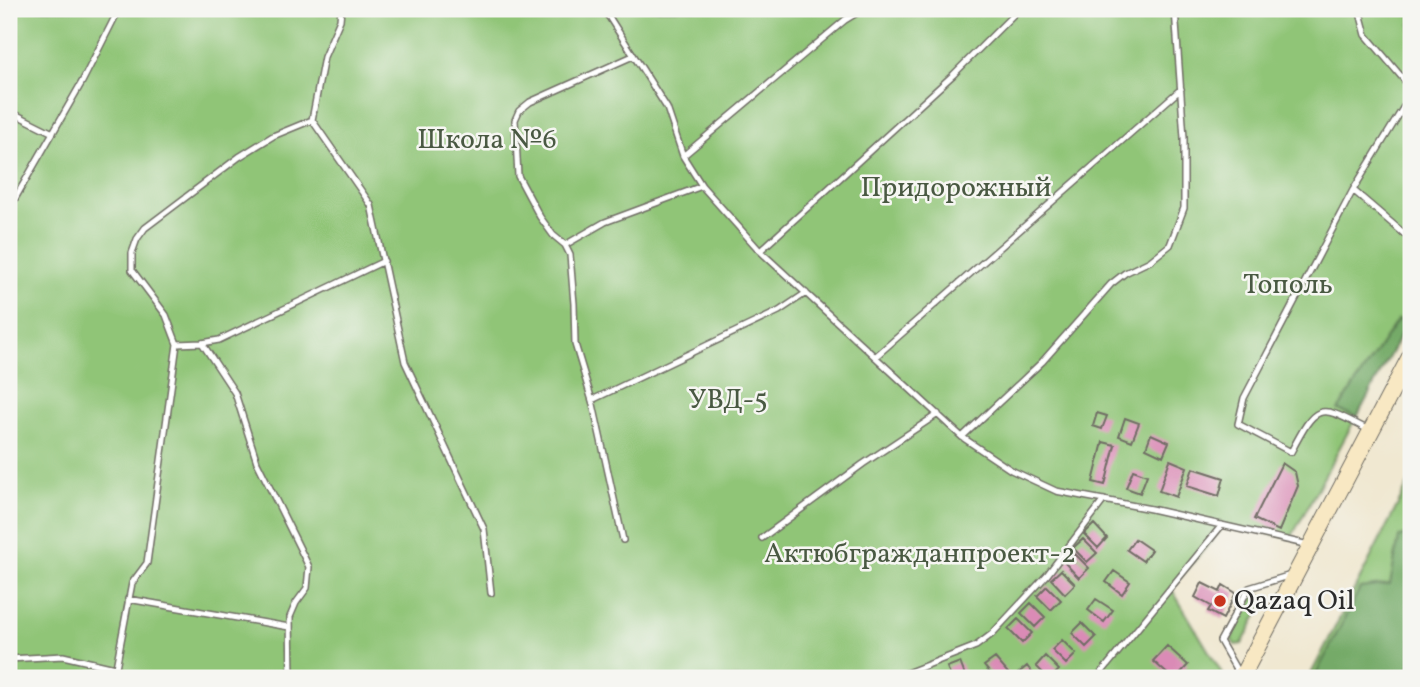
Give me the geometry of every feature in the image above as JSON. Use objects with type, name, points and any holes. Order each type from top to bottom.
[{"type":"main road","points":[[1241,678],[1411,355]]},
{"type":"lane","points":[[9,209],[119,9]]},
{"type":"lane","points":[[341,9],[340,20],[324,57],[312,120],[371,205],[405,362],[484,529],[491,593]]},
{"type":"lane","points":[[604,9],[667,108],[683,156],[702,186],[760,251],[962,437],[1011,470],[1056,491],[1312,546]]},
{"type":"lane","points":[[608,16],[616,9]]},
{"type":"lane","points":[[683,156],[845,20],[863,9]]},
{"type":"lane","points":[[760,251],[953,75],[1019,9]]},
{"type":"lane","points":[[962,437],[1042,362],[1111,284],[1125,273],[1150,261],[1170,245],[1184,208],[1184,138],[1175,9]]},
{"type":"lane","points":[[1359,9],[1366,35],[1411,88]]},
{"type":"lane","points":[[623,540],[592,400],[575,344],[575,304],[569,255],[565,245],[540,217],[518,176],[516,120],[519,111],[530,102],[634,56]]},
{"type":"lane","points":[[876,357],[1181,89]]},
{"type":"lane","points":[[1372,431],[1330,410],[1318,411],[1307,421],[1291,452],[1238,424],[1244,398],[1353,190],[1411,96]]},
{"type":"lane","points":[[9,111],[52,133]]},
{"type":"lane","points":[[114,678],[132,583],[147,563],[177,344],[166,315],[132,270],[132,253],[136,239],[145,228],[239,158],[272,136],[312,120]]},
{"type":"lane","points":[[565,245],[605,222],[702,186]]},
{"type":"lane","points":[[1353,190],[1408,237]]},
{"type":"lane","points":[[177,344],[219,340],[384,261]]},
{"type":"lane","points":[[592,400],[779,311],[806,293]]},
{"type":"lane","points":[[202,343],[235,393],[257,462],[309,567],[307,588],[290,617],[292,678]]},
{"type":"lane","points":[[1392,392],[1411,387]]},
{"type":"lane","points":[[762,538],[853,471],[938,415]]},
{"type":"lane","points":[[894,678],[976,646],[992,634],[1047,575],[1104,500]]},
{"type":"lane","points":[[1097,678],[1222,525]]},
{"type":"lane","points":[[1241,678],[1220,641],[1249,588],[1297,574]]},
{"type":"lane","points":[[128,599],[289,627]]},
{"type":"lane","points":[[9,659],[63,656],[115,668]]},
{"type":"green space","points":[[9,9],[1411,9],[1411,315],[1291,538],[1224,526],[1171,588],[1223,675],[1222,678],[9,678]]},
{"type":"green space","points":[[1398,319],[1407,323],[1357,417],[1338,410]]},
{"type":"green space","points":[[1411,479],[1411,678],[1309,678]]},
{"type":"green space","points":[[1411,535],[1411,661],[1408,678],[1314,678],[1360,588],[1390,584],[1399,537]]},
{"type":"green space","points":[[1255,595],[1262,595],[1265,600],[1242,644],[1235,645],[1231,639]]},
{"type":"building","points":[[1097,413],[1107,416],[1102,429],[1093,426]]},
{"type":"building","points":[[1125,418],[1139,423],[1132,441],[1119,436]]},
{"type":"building","points":[[1151,434],[1169,442],[1163,456],[1146,448]]},
{"type":"building","points":[[1103,442],[1115,445],[1105,485],[1093,482]]},
{"type":"building","points":[[1170,460],[1187,467],[1176,497],[1159,491]]},
{"type":"building","points":[[1282,463],[1295,472],[1298,486],[1279,531],[1254,519]]},
{"type":"building","points":[[1193,468],[1224,478],[1219,496],[1187,486]]},
{"type":"building","points":[[1133,470],[1147,475],[1140,493],[1126,488]]},
{"type":"building","points":[[1094,524],[1107,538],[1098,548],[1084,534]]},
{"type":"building","points":[[1083,539],[1097,553],[1087,562],[1073,548]]},
{"type":"building","points":[[1135,539],[1151,550],[1143,561],[1127,550]]},
{"type":"building","points":[[1075,554],[1089,568],[1079,578],[1065,563]]},
{"type":"building","points":[[1061,570],[1075,584],[1065,594],[1051,579]]},
{"type":"building","points":[[1114,571],[1130,582],[1122,594],[1106,582]]},
{"type":"building","points":[[1202,583],[1220,592],[1223,585],[1236,593],[1223,619],[1208,611],[1211,606],[1195,597]]},
{"type":"building","points":[[1047,586],[1061,600],[1051,610],[1037,596]]},
{"type":"building","points":[[1096,599],[1113,610],[1104,622],[1088,610]]},
{"type":"building","points":[[1031,603],[1045,617],[1035,627],[1021,613]]},
{"type":"building","points":[[1018,619],[1032,633],[1022,643],[1008,629]]},
{"type":"building","points":[[1082,623],[1096,637],[1086,647],[1072,633]]},
{"type":"building","points":[[1062,640],[1076,654],[1066,664],[1052,650]]},
{"type":"building","points":[[1167,646],[1188,665],[1176,678],[1172,678],[1153,661]]},
{"type":"building","points":[[1045,656],[1059,670],[1051,678],[1036,666]]},
{"type":"building","points":[[995,658],[1008,673],[1001,678],[994,678],[984,666]]},
{"type":"building","points":[[960,662],[966,678],[951,678],[947,667]]},
{"type":"building","points":[[1027,666],[1036,678],[1019,678],[1016,675]]},
{"type":"place","name":"Qazaq Oil","points":[[1220,601]]},
{"type":"park label","name":"Школа №6","points":[[487,140]]},
{"type":"park label","name":"Придорожный","points":[[956,188]]},
{"type":"park label","name":"Тополь","points":[[1288,285]]},
{"type":"park label","name":"УВД-5","points":[[728,400]]},
{"type":"park label","name":"Актюбгражданпроект-2","points":[[920,554]]}]
